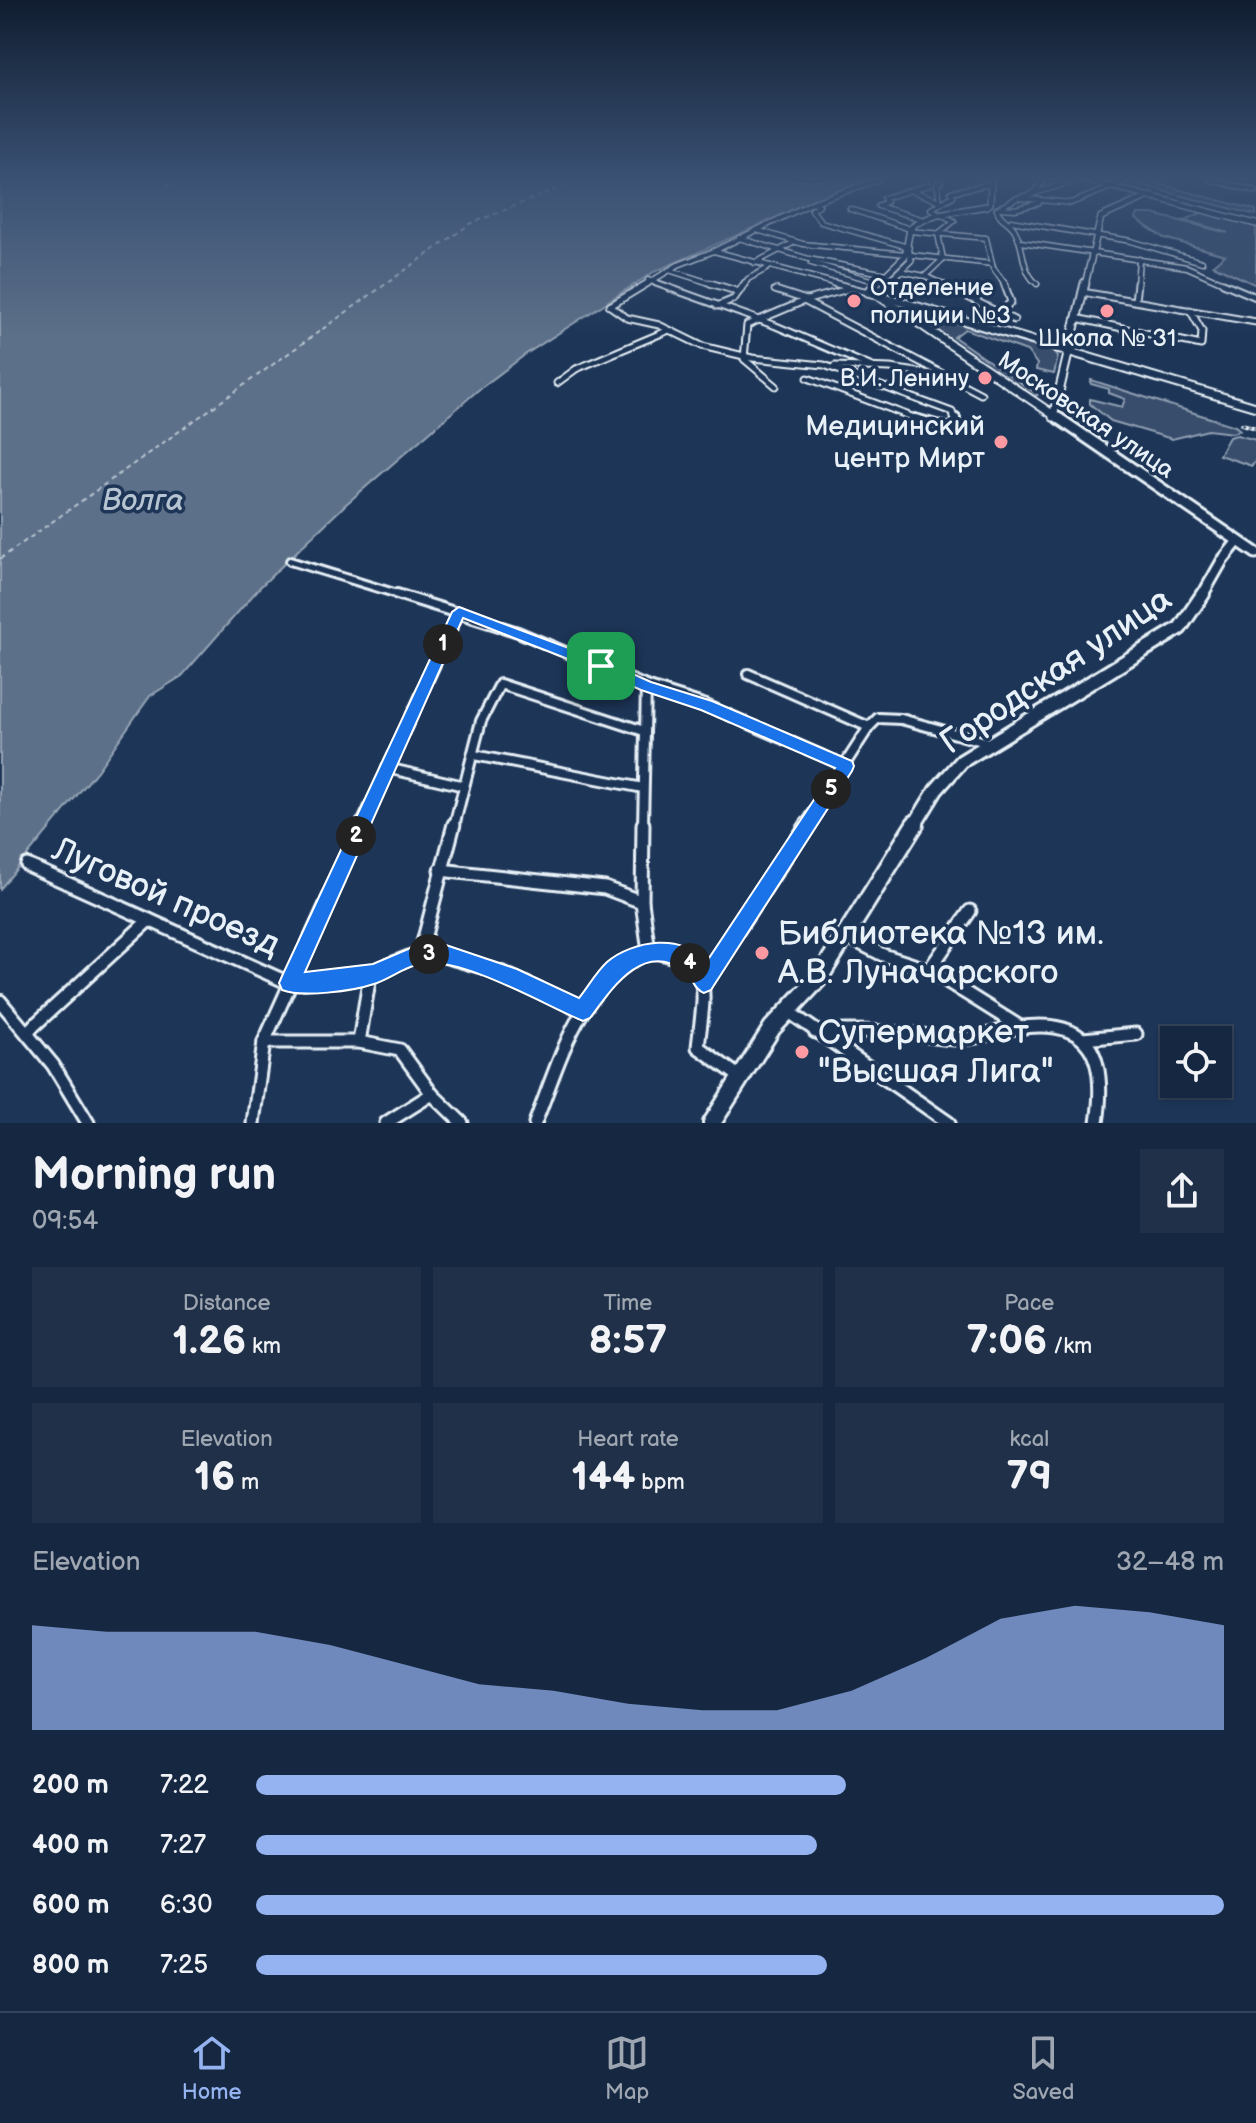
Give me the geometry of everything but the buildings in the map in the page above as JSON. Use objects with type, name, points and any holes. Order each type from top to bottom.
[{"type":"street","points":[[752,232],[648,280],[610,306],[627,318],[669,330],[702,346],[824,365],[872,367],[948,377]]},
{"type":"street","points":[[765,232],[795,242],[909,252],[992,264]]},
{"type":"street","points":[[851,232],[909,252]]},
{"type":"street","points":[[872,293],[900,271],[909,252],[910,232]]},
{"type":"street","points":[[927,232],[986,238],[992,264],[1011,295],[1011,302],[993,319],[976,324]]},
{"type":"street","points":[[1016,232],[1021,242],[1024,269],[1037,284]]},
{"type":"street","points":[[1053,417],[1096,232]]},
{"type":"street","points":[[1098,232],[1153,245],[1202,262],[1187,267]]},
{"type":"street","points":[[938,234],[943,259]]},
{"type":"street","points":[[739,238],[809,259],[886,274]]},
{"type":"street","points":[[755,263],[795,242]]},
{"type":"street","points":[[1021,242],[1187,267],[1256,297]]},
{"type":"street","name":"Московская улица","points":[[714,251],[872,293],[1249,547]]},
{"type":"street","points":[[872,293],[878,282],[909,252]]},
{"type":"street","points":[[809,259],[807,261],[826,268],[878,282]]},
{"type":"street","points":[[925,276],[943,259]]},
{"type":"street","points":[[1135,301],[1139,259]]},
{"type":"street","points":[[717,306],[734,299],[748,279],[769,268]]},
{"type":"street","points":[[669,270],[739,292]]},
{"type":"street","points":[[900,271],[925,276],[1014,320]]},
{"type":"street","points":[[648,280],[758,320],[872,367]]},
{"type":"street","points":[[776,386],[747,363],[743,354],[747,325],[806,301],[852,288]]},
{"type":"street","points":[[775,290],[806,301],[981,394]]},
{"type":"street","points":[[1082,292],[1256,322]]},
{"type":"street","points":[[872,293],[1255,406]]},
{"type":"street","points":[[894,308],[896,304],[907,304]]},
{"type":"street","points":[[1076,318],[1201,345],[1204,340],[1199,321],[1190,310]]},
{"type":"street","points":[[557,383],[576,369],[669,330]]},
{"type":"street","points":[[808,378],[938,427],[954,429],[956,416],[952,412],[824,365]]},
{"type":"street","name":"Городская улица","points":[[712,1123],[772,1028],[819,978],[936,790],[962,761],[1180,628],[1196,611],[1226,556],[1249,547]]},
{"type":"street","points":[[290,561],[518,632],[646,686],[706,705],[846,766]]},
{"type":"street","points":[[253,1123],[264,1042],[459,612]]},
{"type":"street","points":[[748,674],[869,727]]},
{"type":"street","points":[[583,1011],[503,974],[446,955],[420,954],[481,721],[500,684],[644,731]]},
{"type":"street","points":[[646,686],[642,902],[649,951]]},
{"type":"street","points":[[740,1077],[698,1047],[704,983],[869,727],[878,718],[896,717],[968,740],[989,743]]},
{"type":"street","points":[[474,755],[643,788]]},
{"type":"street","points":[[387,768],[464,786]]},
{"type":"street","name":"Луговой проезд","points":[[27,865],[289,983],[335,981],[370,975],[420,954]]},
{"type":"street","points":[[440,870],[605,888],[642,902]]},
{"type":"street","points":[[929,970],[970,911]]},
{"type":"street","points":[[27,1032],[149,920]]},
{"type":"street","points":[[843,935],[883,955],[929,970],[1020,1027]]},
{"type":"street","points":[[535,1123],[583,1011],[615,968],[649,951],[680,956],[695,966],[704,983]]},
{"type":"street","points":[[359,1042],[370,975]]},
{"type":"street","points":[[0,1001],[53,1065],[88,1123]]},
{"type":"street","points":[[789,1012],[949,1123]]},
{"type":"street","points":[[815,1032],[865,1029],[963,1039],[1020,1027],[1061,1026],[1083,1039],[1096,1057],[1103,1083],[1097,1123]]},
{"type":"street","points":[[1083,1039],[1136,1034]]},
{"type":"street","points":[[264,1042],[359,1042],[400,1050],[432,1094],[462,1123]]},
{"type":"street","points":[[386,1123],[432,1094]]},
{"type":"shaded area","points":[[1156,232],[1226,232],[1256,232],[1256,285],[1213,265],[1225,255],[1164,238]]},
{"type":"shaded area","points":[[899,306],[1054,352],[1058,357],[1054,374],[1036,370],[1037,364],[1027,351],[965,329],[954,337],[1038,395],[1028,398]]},
{"type":"shaded area","points":[[1091,380],[1240,430],[1233,433],[1208,430],[1172,439],[1111,421],[1090,404],[1090,399],[1122,407],[1125,399],[1109,393],[1109,389],[1091,384]]},
{"type":"shaded area","points":[[1237,435],[1256,440],[1256,460],[1252,466],[1219,455],[1229,437]]},
{"type":"water","name":"Волга","points":[[0,232],[743,232],[654,272],[526,354],[477,391],[345,505],[261,586],[182,676],[150,696],[97,771],[0,889]]},
{"type":"ferry route","points":[[0,559],[458,232]]},
{"type":"railway","points":[[1242,424],[1256,428]]},
{"type":"place","name":"Отделение полиции №3","points":[[854,301]]},
{"type":"place","name":"Школа № 31","points":[[1107,311]]},
{"type":"place","name":"В.И. Ленину","points":[[985,378]]},
{"type":"place","name":"Медицинский центр Мирт","points":[[1001,442]]},
{"type":"place","name":"Библиотека №13 им. А.В. Луначарского","points":[[762,953]]},
{"type":"place","name":"Супермаркет \"Высшая Лига\"","points":[[802,1052]]},
{"type":"route","points":[[459,612],[601,666],[646,686],[706,705],[846,766],[704,983],[695,966],[680,956],[649,951],[615,968],[583,1011],[517,979],[446,955],[420,954],[373,974],[335,981],[289,983],[459,612]]}]
